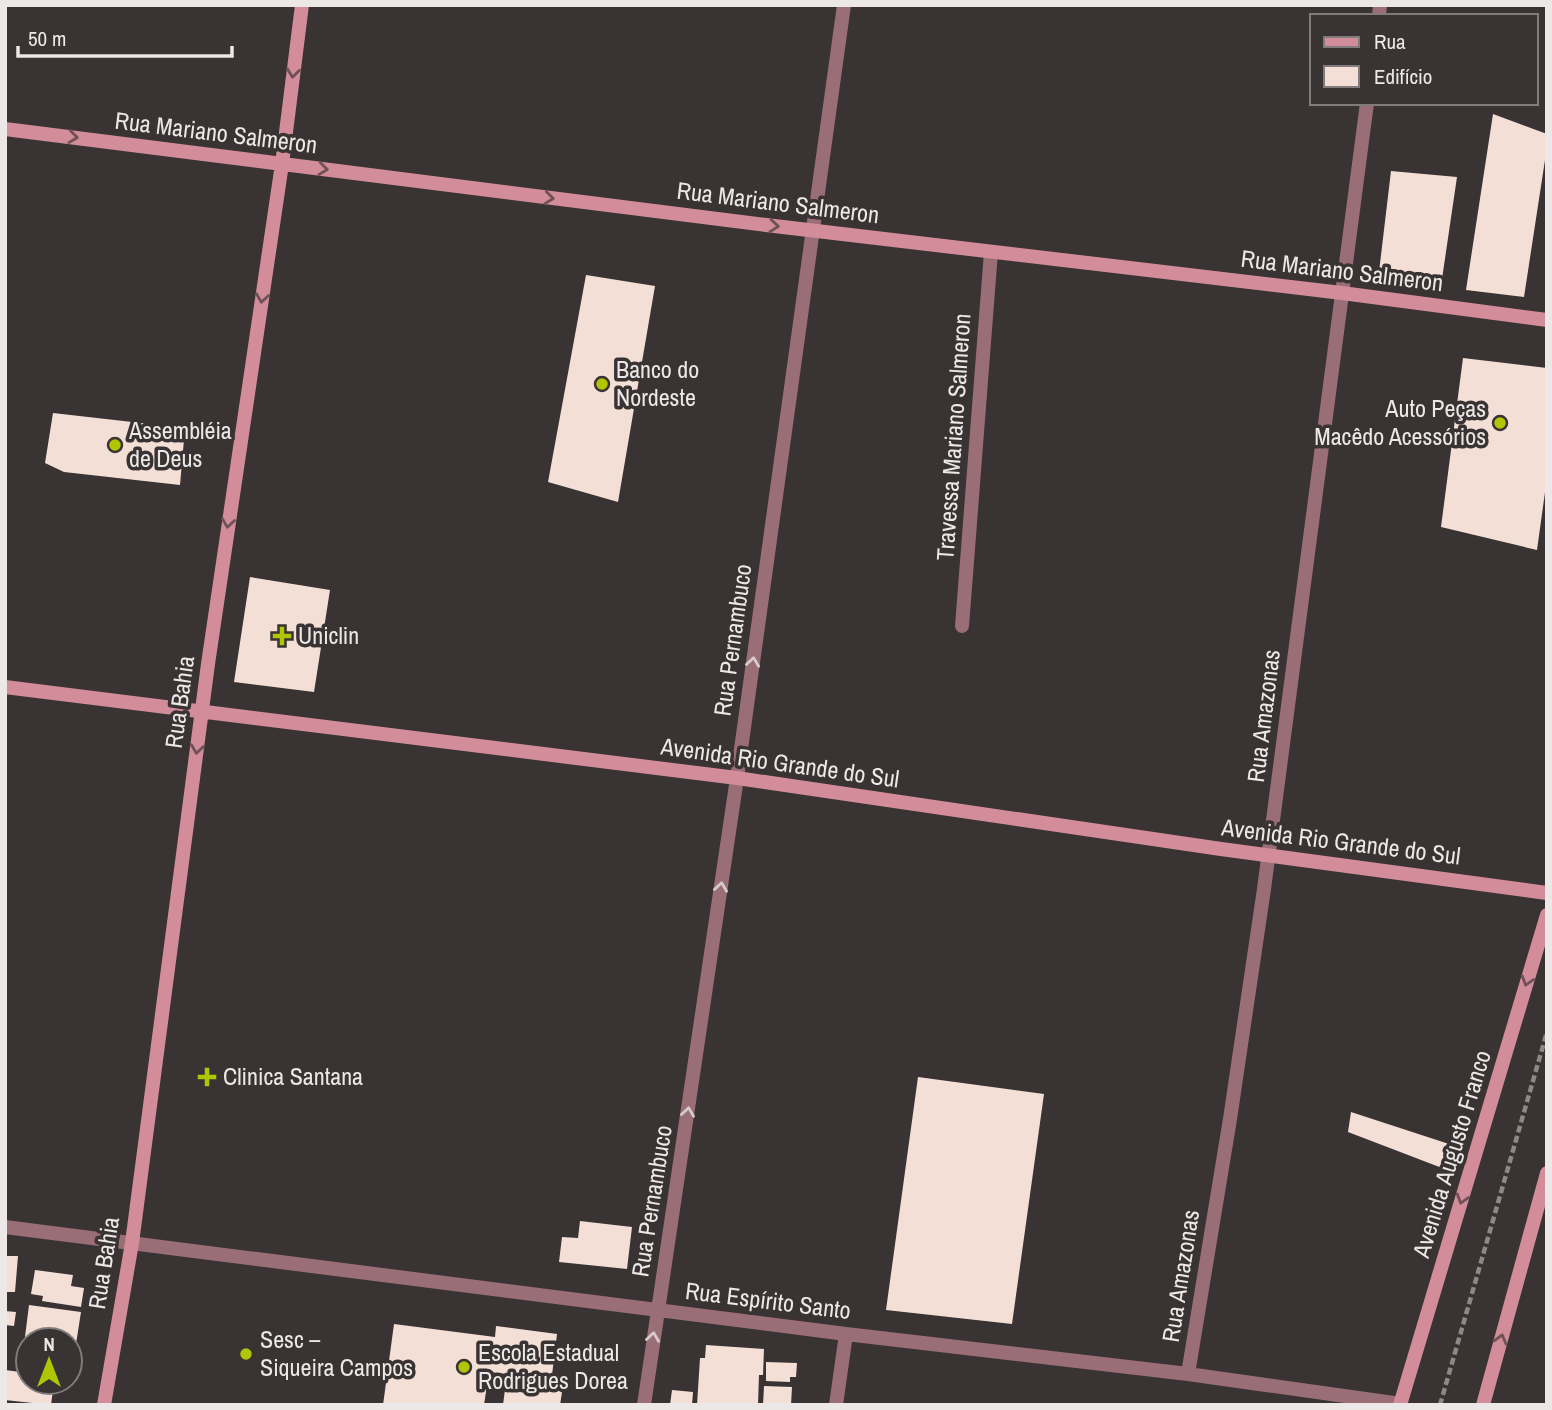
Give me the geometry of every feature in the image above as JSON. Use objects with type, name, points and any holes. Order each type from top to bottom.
[{"type":"main road","name":"Rua Bahia","points":[[104,1405],[132,1243],[202,712],[282,164],[302,5]]},
{"type":"main road","name":"Rua Mariano Salmeron","points":[[5,129],[766,226],[813,229],[1547,320]]},
{"type":"main road","name":"Avenida Rio Grande do Sul","points":[[5,687],[737,778],[1268,856],[1547,892]]},
{"type":"main road","name":"Avenida Augusto Franco","points":[[1401,1404],[1547,915]]},
{"type":"main road","points":[[1483,1405],[1547,1173]]},
{"type":"street","name":"Rua Pernambuco","points":[[644,1405],[737,778],[844,5]]},
{"type":"street","name":"Rua Amazonas","points":[[1188,1374],[1268,856],[1367,105]]},
{"type":"street","name":"Travessa Mariano Salmeron","points":[[962,626],[990,251]]},
{"type":"street","name":"Rua Espírito Santo","points":[[5,1227],[846,1334],[1188,1374],[1401,1404]]},
{"type":"street","points":[[836,1405],[846,1334]]},
{"type":"path","points":[[1440,1405],[1547,1032]]},
{"type":"building","points":[[1493,114],[1547,134],[1524,297],[1466,290]]},
{"type":"building","points":[[1391,171],[1457,177],[1442,279],[1379,272]]},
{"type":"building","name":"Banco do Nordeste","points":[[586,275],[655,286],[618,502],[548,482]]},
{"type":"building","name":"Auto Peças Macêdo Acessórios","points":[[1463,358],[1547,368],[1547,478],[1537,550],[1441,527]]},
{"type":"building","name":"Assembléia de Deus","points":[[53,413],[185,428],[180,485],[64,472],[45,463]]},
{"type":"building","name":"Uniclin","points":[[250,577],[330,590],[314,692],[234,682]]},
{"type":"building","points":[[918,1077],[1044,1094],[1012,1324],[886,1310]]},
{"type":"building","points":[[1351,1112],[1449,1144],[1442,1168],[1348,1132]]},
{"type":"building","points":[[580,1221],[632,1227],[627,1269],[559,1262],[562,1237],[578,1238]]},
{"type":"building","points":[[5,1256],[18,1256],[15,1292],[5,1292]]},
{"type":"building","points":[[35,1270],[73,1275],[71,1286],[84,1288],[81,1307],[42,1301],[43,1296],[31,1294]]},
{"type":"building","points":[[29,1305],[81,1312],[79,1326],[26,1326]]},
{"type":"building","points":[[5,1311],[16,1312],[14,1326],[5,1325]]},
{"type":"building","name":"Escola Estadual Rodrigues Dorea","points":[[394,1324],[495,1337],[496,1326],[557,1334],[552,1375],[544,1373],[542,1383],[563,1386],[560,1405],[503,1405],[507,1374],[489,1372],[484,1405],[383,1405]]},
{"type":"building","points":[[706,1345],[764,1349],[763,1375],[759,1375],[758,1405],[697,1405],[700,1358],[705,1358]]},
{"type":"building","points":[[766,1362],[797,1363],[796,1377],[790,1377],[790,1382],[766,1381]]},
{"type":"building","points":[[5,1370],[14,1371],[14,1396],[52,1396],[51,1405],[5,1400]]},
{"type":"building","points":[[764,1386],[792,1387],[791,1405],[763,1405]]},
{"type":"building","points":[[672,1390],[693,1392],[692,1405],[670,1405]]},
{"type":"place","name":"Banco do Nordeste","points":[[602,384]]},
{"type":"place","name":"Auto Peças Macêdo Acessórios","points":[[1500,423]]},
{"type":"place","name":"Assembléia de Deus","points":[[115,445]]},
{"type":"place","name":"Uniclin","points":[[282,636]]},
{"type":"place","name":"Clinica Santana","points":[[207,1077]]},
{"type":"place","name":"Sesc – Siqueira Campos","points":[[246,1354]]},
{"type":"place","name":"Escola Estadual Rodrigues Dorea","points":[[464,1367]]}]
